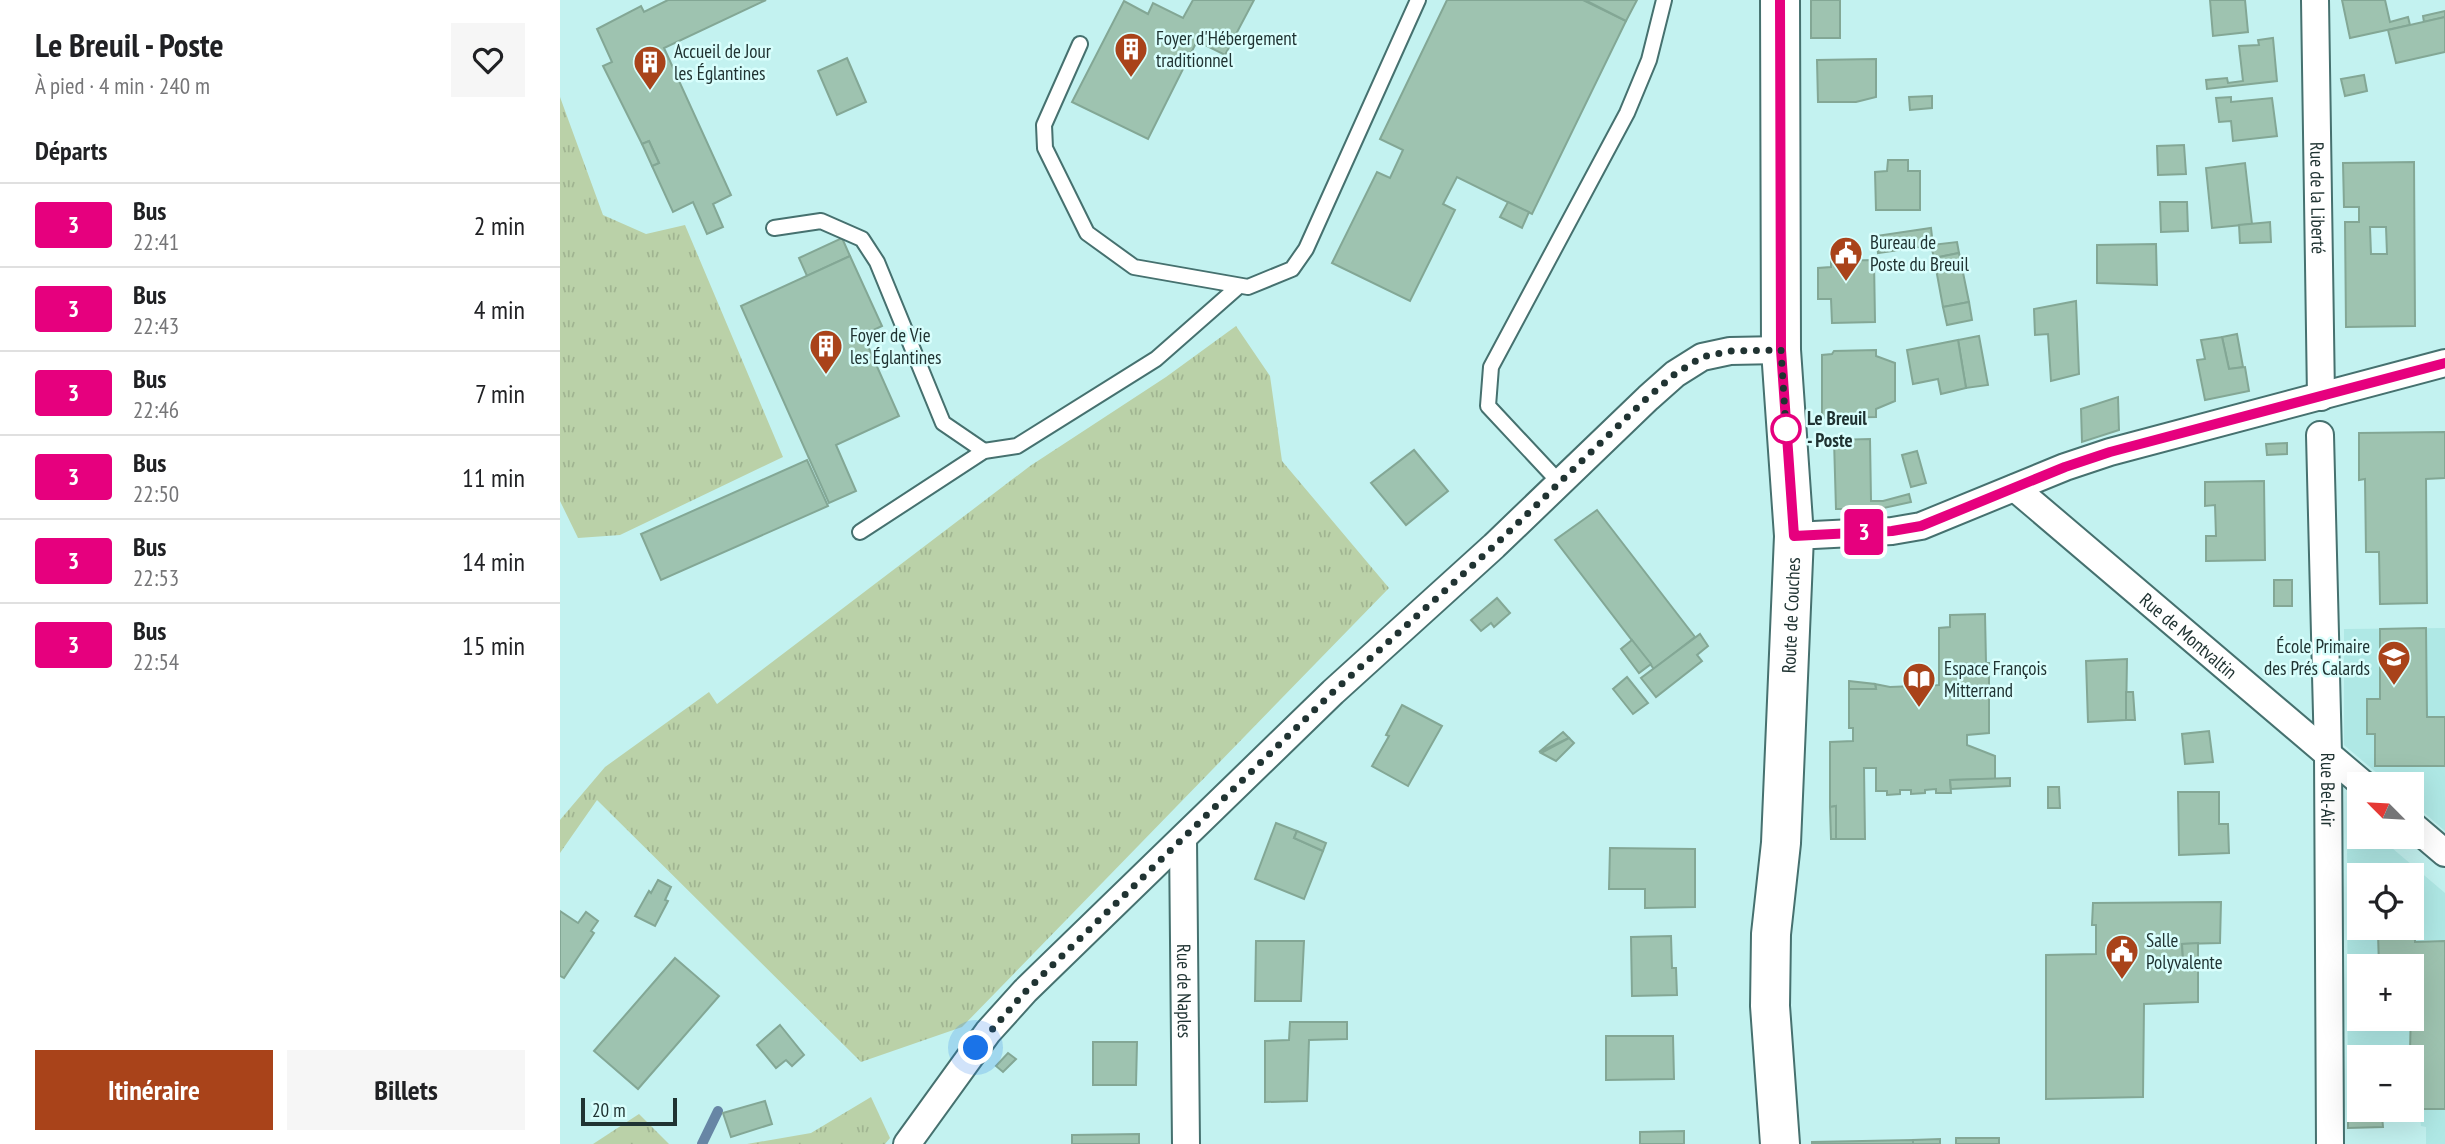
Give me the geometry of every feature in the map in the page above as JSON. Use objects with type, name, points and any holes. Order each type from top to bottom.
[{"type":"main road","name":"Route de Couches","points":[[1780,0],[1781,350],[1794,536],[1782,843],[1771,946],[1770,1006],[1780,1144]]},
{"type":"street","name":"Rue de la Liberté","points":[[2315,0],[2321,397]]},
{"type":"street","points":[[907,1144],[950,1082],[1006,1012],[1333,692],[1494,546],[1647,398],[1675,374],[1702,357],[1730,351],[1781,350]]},
{"type":"street","points":[[1794,536],[1892,531],[1921,526],[2065,467],[2110,452],[2445,363]]},
{"type":"street","name":"Rue Bel-Air","points":[[2320,435],[2328,754],[2330,1144]]},
{"type":"street","name":"Rue de Montvaltin","points":[[2015,488],[2349,772]]},
{"type":"street","points":[[2424,835],[2445,853]]},
{"type":"street","name":"Rue de Naples","points":[[1183,839],[1186,1144]]},
{"type":"lane","points":[[1080,44],[1044,125],[1045,148],[1087,233],[1134,267],[1248,287],[1292,269],[1306,249],[1418,0]]},
{"type":"lane","points":[[1560,483],[1488,406],[1491,367],[1627,113],[1649,60],[1664,0]]},
{"type":"lane","points":[[774,228],[821,221],[862,239],[877,262],[943,423],[984,451]]},
{"type":"lane","points":[[860,532],[984,451],[1017,446],[1156,359],[1239,286]]},
{"type":"shaded area","name":"École Primaire des Prés Calards","points":[[2445,628],[2445,831],[2424,813],[2424,772],[2376,772],[2344,745],[2344,629]]},
{"type":"shaded area","points":[[2347,849],[2393,849],[2410,863],[2347,863]]},
{"type":"shaded area","points":[[2424,875],[2445,893],[2445,1144],[2426,1144],[2426,1127],[2421,1126],[2421,1122],[2424,1122],[2424,1045],[2348,1045],[2348,1031],[2424,1031],[2424,954],[2347,954],[2347,940],[2424,940]]},
{"type":"green space","points":[[560,97],[603,215],[646,234],[685,225],[783,457],[620,535],[578,538],[560,501]]},
{"type":"green space","points":[[1236,326],[1270,376],[1282,461],[1389,588],[962,1027],[861,1062],[597,800],[560,853],[560,820],[605,767],[709,692],[717,704],[1030,466],[1166,377]]},
{"type":"green space","points":[[871,1097],[890,1138],[885,1144],[747,1144],[811,1133]]},
{"type":"green space","points":[[639,1114],[669,1144],[593,1144]]},
{"type":"building","name":"Accueil de Jour les Églantines","points":[[668,0],[766,0],[664,48],[731,195],[713,204],[723,227],[707,234],[693,202],[673,212],[652,166],[659,163],[649,141],[642,144],[603,66],[612,62],[597,29],[641,6],[644,12]]},
{"type":"building","name":"Foyer d'Hébergement traditionnel","points":[[1193,0],[1254,0],[1225,55],[1197,41],[1148,139],[1072,102],[1124,1],[1148,14],[1153,3],[1183,18]]},
{"type":"building","points":[[1447,0],[1583,0],[1626,21],[1532,214],[1457,177],[1443,204],[1455,210],[1410,301],[1332,263],[1377,172],[1390,178],[1403,150],[1380,139]]},
{"type":"building","points":[[1585,0],[1637,0],[1626,21]]},
{"type":"building","points":[[1811,0],[1840,0],[1840,38],[1811,38]]},
{"type":"building","points":[[2210,0],[2245,0],[2248,32],[2213,36]]},
{"type":"building","points":[[2342,0],[2385,0],[2390,22],[2408,17],[2410,25],[2350,38]]},
{"type":"building","points":[[2445,11],[2445,17],[2424,22],[2423,16]]},
{"type":"building","points":[[2445,17],[2445,52],[2396,63],[2388,30]]},
{"type":"building","points":[[2273,38],[2277,81],[2207,89],[2206,80],[2227,78],[2228,83],[2243,81],[2239,46],[2259,45],[2258,40]]},
{"type":"building","points":[[847,58],[866,102],[837,115],[818,71]]},
{"type":"building","points":[[1876,59],[1876,97],[1856,102],[1818,102],[1817,60]]},
{"type":"building","points":[[2364,75],[2367,91],[2345,96],[2341,79]]},
{"type":"building","points":[[1932,96],[1932,108],[1910,110],[1909,97]]},
{"type":"building","points":[[2231,97],[2231,102],[2272,98],[2277,136],[2233,141],[2231,121],[2219,122],[2216,98]]},
{"type":"building","points":[[649,141],[659,163],[652,166],[642,144]]},
{"type":"building","points":[[2184,145],[2186,174],[2158,175],[2157,146]]},
{"type":"building","points":[[1888,160],[1908,160],[1908,171],[1920,171],[1920,210],[1876,210],[1875,172],[1887,171]]},
{"type":"building","points":[[2414,162],[2415,326],[2346,327],[2345,222],[2359,222],[2359,207],[2344,207],[2343,163]],"holes":[[[2370,227],[2386,227],[2387,254],[2371,254]]]},
{"type":"building","points":[[2245,163],[2252,224],[2212,228],[2206,168]]},
{"type":"building","points":[[1508,202],[1529,212],[1522,228],[1500,217]]},
{"type":"building","points":[[2160,202],[2187,202],[2188,231],[2161,232]]},
{"type":"building","points":[[2270,222],[2271,242],[2240,243],[2239,225]]},
{"type":"building","points":[[1931,228],[1933,245],[1878,253],[1876,236]]},
{"type":"building","points":[[842,238],[850,256],[807,276],[799,258]]},
{"type":"building","points":[[1957,242],[1959,253],[1934,258],[1931,245]]},
{"type":"building","points":[[2156,244],[2157,285],[2097,283],[2097,245]]},
{"type":"building","points":[[1959,253],[1969,302],[1943,307],[1934,258]]},
{"type":"building","name":"Foyer de Vie les Églantines","points":[[850,256],[882,326],[863,335],[899,416],[836,445],[856,491],[829,503],[741,306]]},
{"type":"building","name":"Bureau de Poste du Breuil","points":[[1874,260],[1875,322],[1832,323],[1831,299],[1818,299],[1818,268],[1831,267],[1831,261]]},
{"type":"building","points":[[2076,301],[2079,374],[2051,381],[2048,334],[2035,335],[2034,309]]},
{"type":"building","points":[[1969,302],[1972,320],[1947,325],[1943,307]]},
{"type":"building","points":[[2237,334],[2243,367],[2229,369],[2222,337]]},
{"type":"building","points":[[1979,336],[1988,385],[1966,388],[1958,340]]},
{"type":"building","points":[[2222,337],[2229,369],[2245,367],[2249,391],[2205,400],[2197,360],[2205,359],[2201,340]]},
{"type":"building","points":[[1958,340],[1966,388],[1941,394],[1938,379],[1913,384],[1907,350]]},
{"type":"building","points":[[1876,350],[1876,356],[1895,363],[1895,401],[1876,409],[1876,417],[1822,418],[1822,355],[1832,354],[1834,351]]},
{"type":"building","points":[[2118,397],[2119,430],[2082,442],[2081,409]]},
{"type":"building","points":[[2445,432],[2445,478],[2426,479],[2427,603],[2380,604],[2379,552],[2366,552],[2365,479],[2359,480],[2359,433]]},
{"type":"building","points":[[1870,439],[1871,501],[1883,501],[1909,494],[1911,502],[1879,509],[1836,509],[1834,440]]},
{"type":"building","points":[[2287,443],[2287,454],[2267,455],[2266,444]]},
{"type":"building","points":[[1414,450],[1448,491],[1406,525],[1371,483]]},
{"type":"building","points":[[1917,451],[1926,483],[1911,487],[1902,455]]},
{"type":"building","points":[[807,460],[828,506],[661,580],[641,534]]},
{"type":"building","points":[[2264,481],[2265,560],[2206,561],[2206,536],[2216,536],[2215,505],[2205,506],[2205,482]]},
{"type":"building","points":[[1597,510],[1695,637],[1654,669],[1555,540]]},
{"type":"building","points":[[2274,580],[2292,580],[2292,606],[2274,606]]},
{"type":"building","points":[[1497,598],[1510,613],[1494,627],[1491,623],[1481,631],[1471,620]]},
{"type":"building","name":"Espace François Mitterrand","points":[[1985,614],[1986,663],[1989,663],[1989,733],[1967,735],[1967,745],[1995,756],[1995,779],[1950,780],[1951,793],[1936,793],[1936,789],[1911,794],[1911,790],[1900,790],[1900,794],[1887,795],[1887,791],[1876,791],[1876,768],[1864,768],[1865,839],[1836,839],[1836,806],[1830,807],[1830,742],[1853,741],[1853,728],[1849,728],[1849,689],[1876,689],[1875,684],[1890,687],[1939,685],[1939,628],[1950,627],[1950,615]]},
{"type":"building","points":[[2426,628],[2427,717],[2445,717],[2445,766],[2375,766],[2375,734],[2367,734],[2367,699],[2380,699],[2380,629]]},
{"type":"building","points":[[1700,634],[1708,646],[1697,655],[1702,661],[1656,697],[1641,678]]},
{"type":"building","points":[[1632,640],[1651,664],[1639,673],[1621,649]]},
{"type":"building","points":[[2127,659],[2126,720],[2088,722],[2086,661]]},
{"type":"building","points":[[1627,677],[1648,703],[1633,714],[1613,689]]},
{"type":"building","points":[[1849,681],[1875,684],[1876,689],[1849,689]]},
{"type":"building","points":[[2126,692],[2133,692],[2135,720],[2126,720]]},
{"type":"building","points":[[1402,705],[1442,726],[1408,786],[1372,766]]},
{"type":"building","points":[[2209,731],[2213,762],[2185,764],[2182,734]]},
{"type":"building","points":[[1563,732],[1569,738],[1539,752]]},
{"type":"building","points":[[1569,738],[1574,743],[1556,761],[1541,753]]},
{"type":"building","points":[[2010,778],[2010,786],[1951,789],[1950,780]]},
{"type":"building","points":[[2048,787],[2059,787],[2060,808],[2048,808]]},
{"type":"building","points":[[2178,792],[2219,792],[2219,824],[2228,824],[2229,853],[2179,855]]},
{"type":"building","points":[[1836,806],[1836,839],[1831,839],[1830,807]]},
{"type":"building","points":[[1276,823],[1297,831],[1294,838],[1323,851],[1304,899],[1255,879]]},
{"type":"building","points":[[1297,831],[1326,843],[1323,851],[1294,838]]},
{"type":"building","points":[[1610,848],[1695,849],[1695,907],[1645,908],[1645,889],[1609,889]]},
{"type":"building","points":[[658,880],[671,887],[665,900],[668,901],[655,926],[635,916]]},
{"type":"building","name":"Salle Polyvalente","points":[[2221,902],[2220,943],[2182,944],[2183,959],[2198,959],[2198,1002],[2144,1004],[2143,1097],[2046,1099],[2046,955],[2096,954],[2096,925],[2092,925],[2093,903]]},
{"type":"building","points":[[560,911],[578,923],[586,912],[598,921],[591,931],[594,933],[564,978],[560,976]]},
{"type":"building","points":[[1671,936],[1672,968],[1676,968],[1677,995],[1632,996],[1631,937]]},
{"type":"building","points":[[2378,940],[2445,941],[2445,1109],[2424,1109],[2424,1045],[2410,1045],[2410,1031],[2424,1031],[2424,954],[2379,954]]},
{"type":"building","points":[[1256,941],[1304,941],[1301,1001],[1255,1001]]},
{"type":"building","points":[[2198,943],[2198,959],[2183,959],[2182,944]]},
{"type":"building","points":[[675,958],[719,996],[638,1089],[594,1051]]},
{"type":"building","points":[[1290,1022],[1347,1022],[1347,1039],[1309,1040],[1307,1101],[1265,1102],[1265,1041],[1289,1040]]},
{"type":"building","points":[[780,1025],[804,1055],[792,1066],[786,1060],[776,1068],[757,1045]]},
{"type":"building","points":[[1606,1036],[1673,1036],[1674,1079],[1606,1080]]},
{"type":"building","points":[[1093,1042],[1137,1042],[1136,1085],[1093,1085]]},
{"type":"building","points":[[1008,1053],[1016,1059],[1003,1072],[996,1066]]},
{"type":"building","points":[[765,1101],[772,1124],[731,1137],[723,1113]]},
{"type":"building","points":[[2348,1122],[2383,1122],[2383,1127],[2348,1128]]},
{"type":"building","points":[[1684,1131],[1684,1144],[1640,1144],[1640,1132]]},
{"type":"building","points":[[1139,1134],[1139,1144],[1072,1144],[1072,1135]]},
{"type":"building","points":[[1956,1138],[1999,1138],[1999,1144],[1956,1144]]},
{"type":"building","points":[[1940,1139],[1940,1144],[1913,1144],[1913,1140]]},
{"type":"building","points":[[1913,1140],[1913,1144],[1812,1144],[1812,1142]]},
{"type":"waterway","points":[[702,1144],[718,1111]]},
{"type":"bus line","name":"3","points":[[1780,0],[1781,350],[1794,536],[1892,531],[1921,526],[2065,467],[2110,452],[2445,363]]},
{"type":"place","name":"Foyer d'Hébergement traditionnel","points":[[1131,79]]},
{"type":"place","name":"Accueil de Jour les Églantines","points":[[650,92]]},
{"type":"place","name":"Bureau de Poste du Breuil","points":[[1846,283]]},
{"type":"place","name":"Foyer de Vie les Églantines","points":[[826,376]]},
{"type":"place","name":"Le Breuil - Poste","points":[[1786,429]]},
{"type":"place","name":"École Primaire des Prés Calards","points":[[2394,687]]},
{"type":"place","name":"Espace François Mitterrand","points":[[1919,709]]},
{"type":"place","name":"Salle Polyvalente","points":[[2122,981]]},
{"type":"route","points":[[976,1048],[1025,992],[1333,692],[1494,546],[1675,374],[1702,357],[1730,351],[1781,350],[1786,429]]}]
